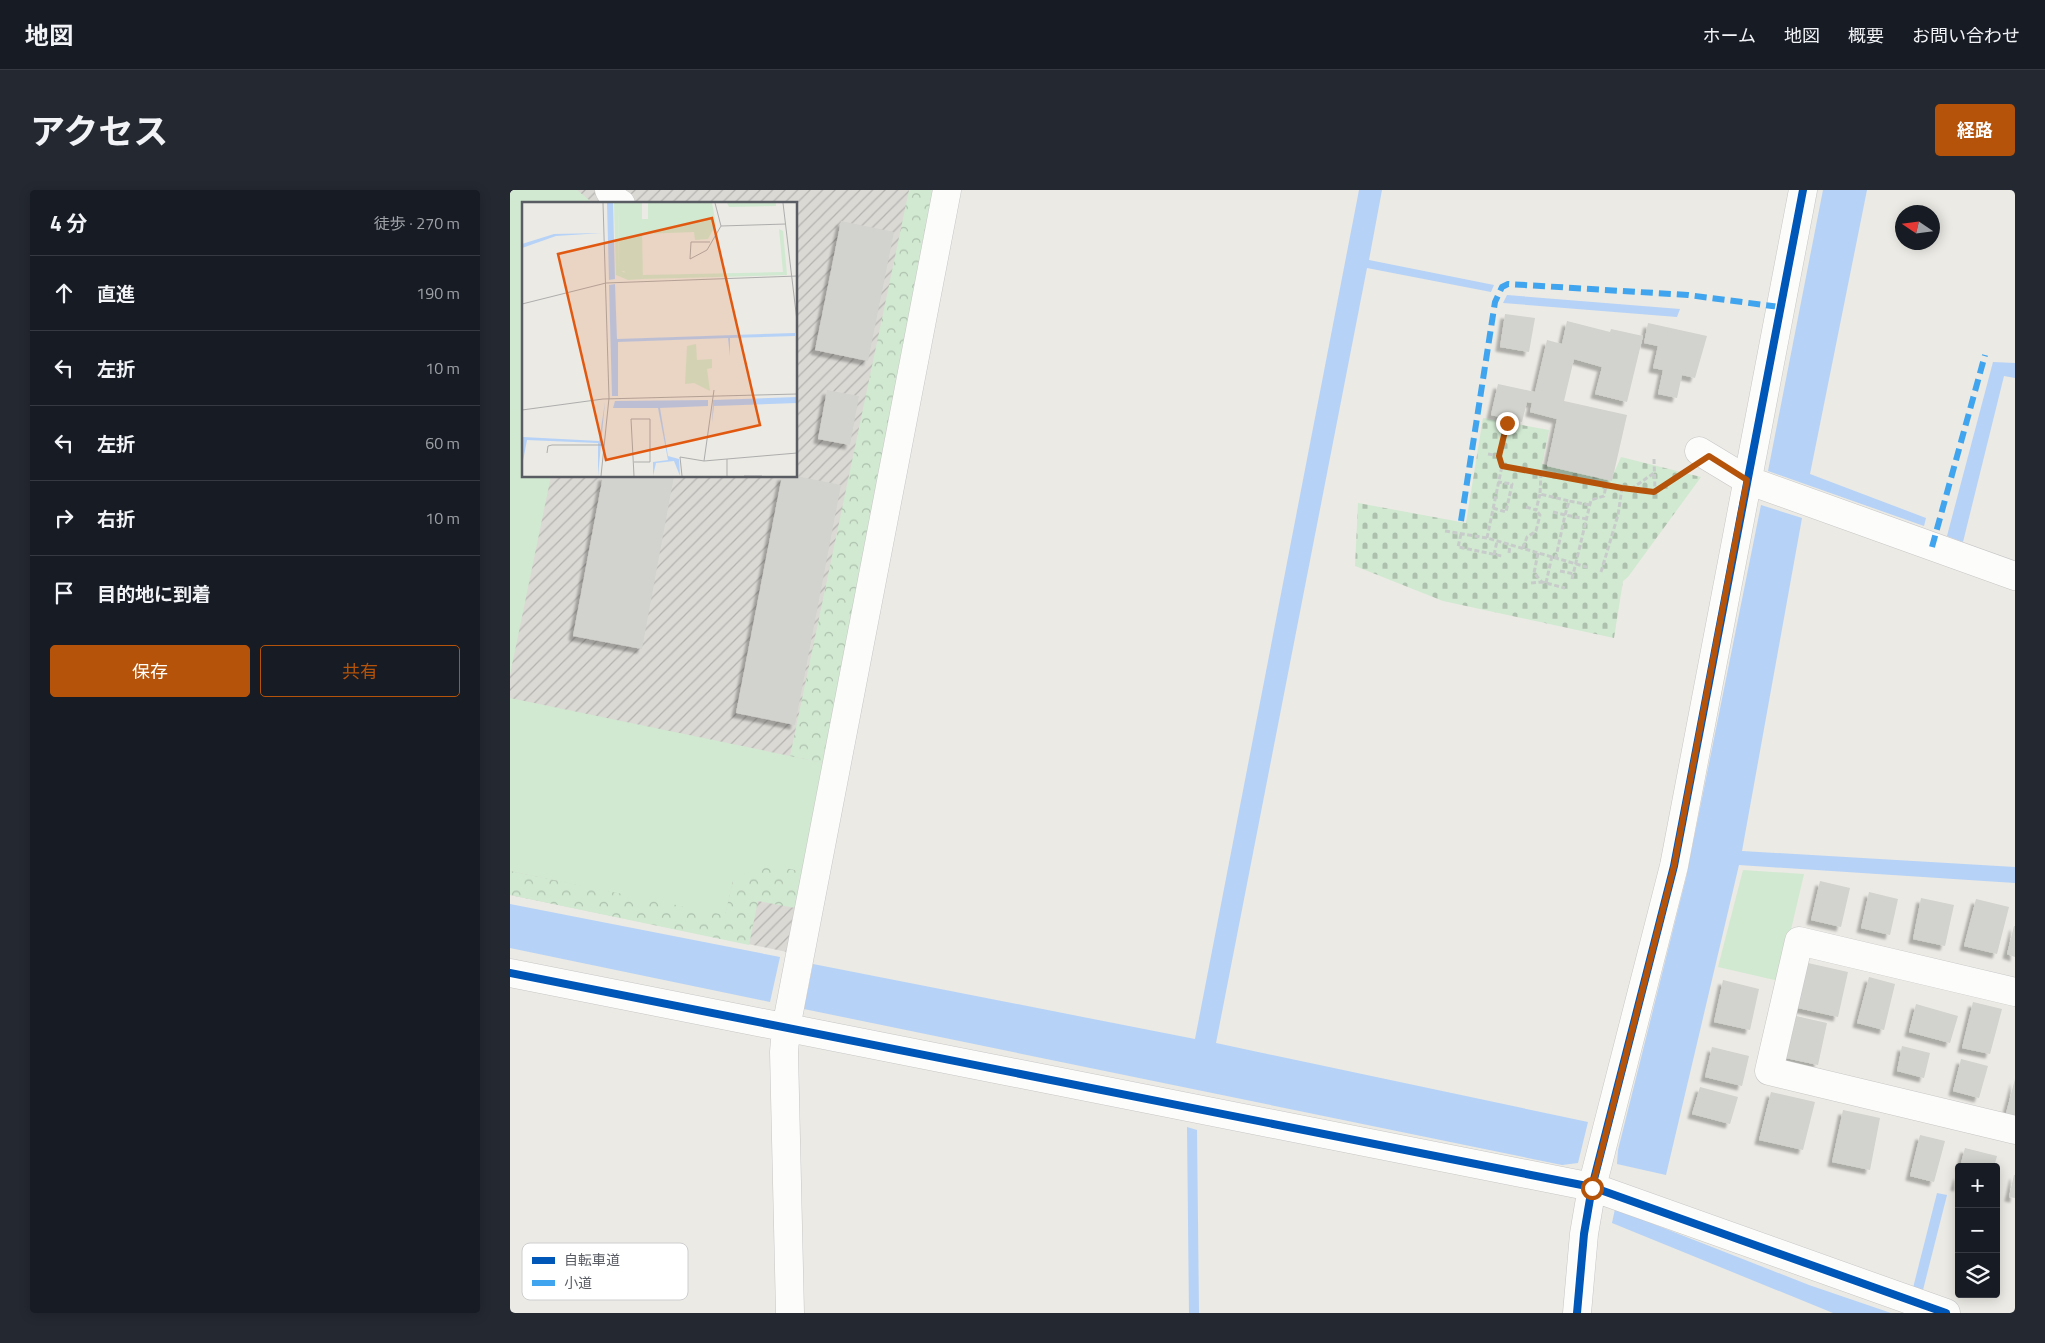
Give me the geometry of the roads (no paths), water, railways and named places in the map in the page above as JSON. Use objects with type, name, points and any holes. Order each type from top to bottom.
[{"type":"street","points":[[609,190],[618,202]]},
{"type":"street","points":[[790,1313],[784,1052],[786,1028],[947,190]]},
{"type":"street","points":[[1576,1313],[1584,1234],[1592,1188],[1674,866],[1803,190]]},
{"type":"street","points":[[1704,454],[1747,480],[2015,576]]},
{"type":"street","points":[[2015,992],[1799,941],[1769,1071],[2015,1130]]},
{"type":"street","points":[[510,973],[1592,1188],[1907,1309],[1946,1313]]},
{"type":"water","points":[[1359,190],[1382,190],[1369,260],[1494,285],[1491,292],[1367,268],[1216,1043],[1588,1122],[1578,1163],[1562,1165],[804,1009],[813,964],[1195,1039]]},
{"type":"water","points":[[1823,190],[1867,190],[1810,474],[1926,518],[1924,526],[1768,471]]},
{"type":"water","points":[[1507,295],[1680,309],[1677,317],[1503,303]]},
{"type":"water","points":[[1993,362],[2015,363],[2015,378],[2004,376],[1963,542],[1947,536]]},
{"type":"water","points":[[1761,505],[1802,518],[1742,851],[2015,867],[2015,883],[1739,865],[1666,1175],[1617,1164],[1618,1150],[1686,878]]},
{"type":"water","points":[[510,904],[780,957],[770,1002],[510,948]]},
{"type":"water","points":[[1187,1127],[1197,1130],[1199,1313],[1189,1313]]},
{"type":"water","points":[[1937,1193],[1947,1195],[1923,1290],[1913,1288]]},
{"type":"water","points":[[1615,1209],[1809,1285],[1891,1313],[1833,1313],[1612,1223]]}]
